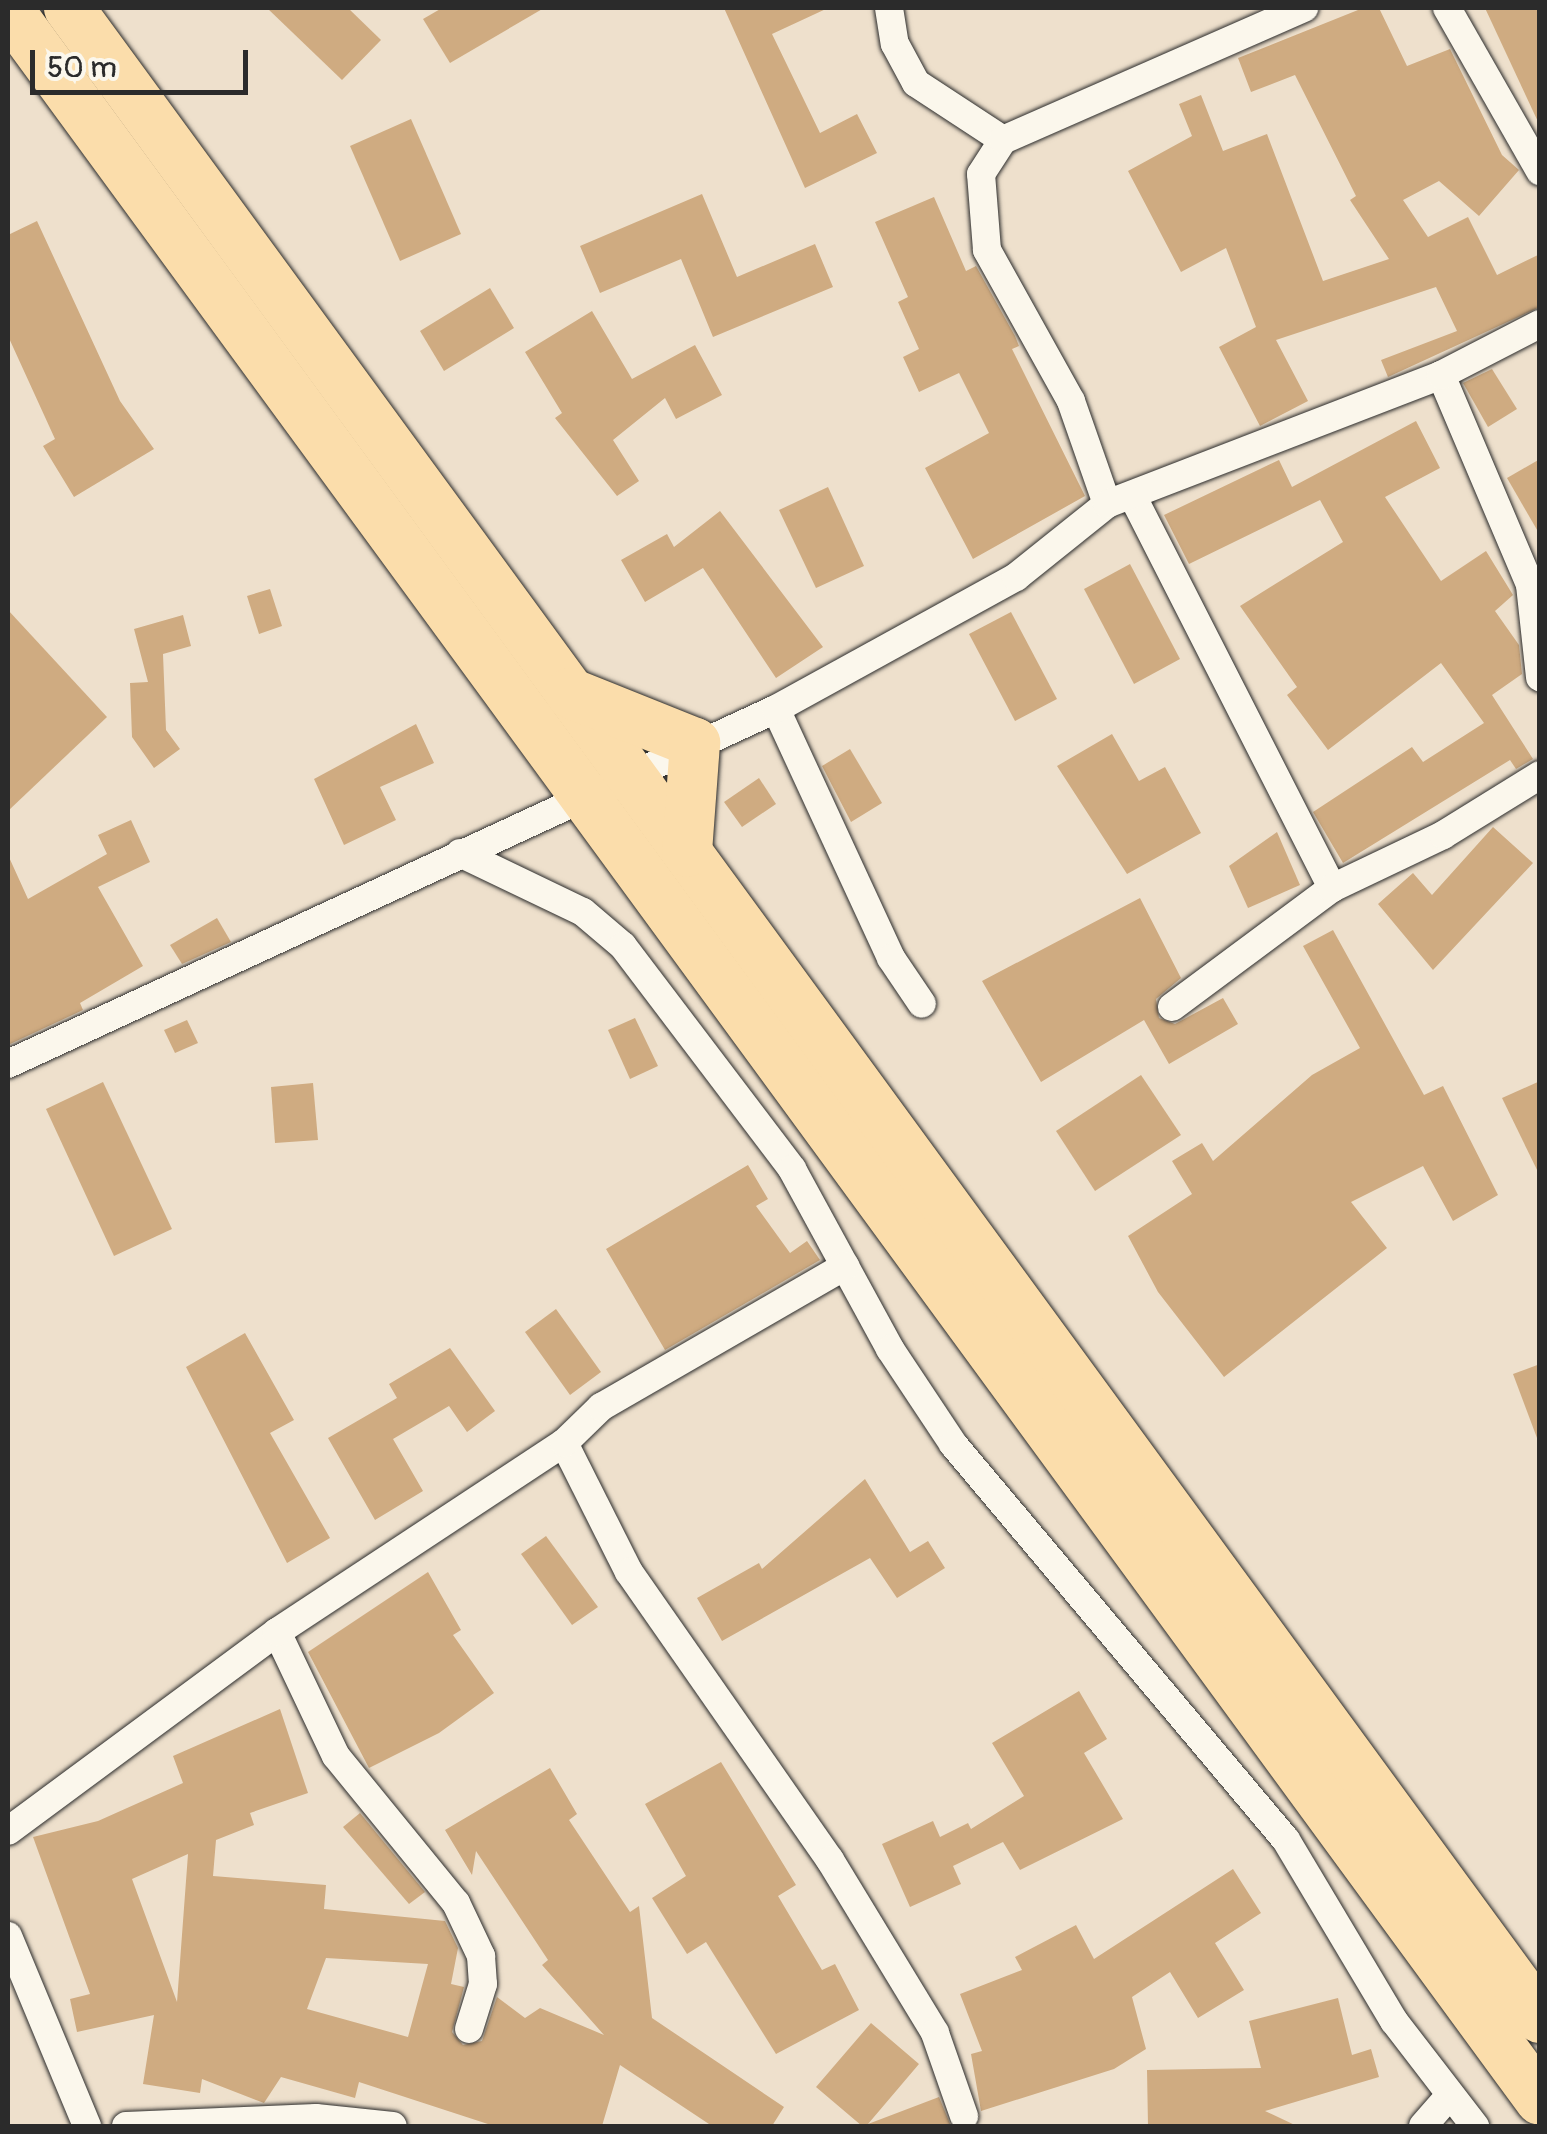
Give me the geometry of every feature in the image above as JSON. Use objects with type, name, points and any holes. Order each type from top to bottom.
[{"type":"highway","points":[[69,8],[1540,2018]]},
{"type":"highway","points":[[8,9],[1540,2100]]},
{"type":"highway","points":[[570,693],[695,743],[687,852]]},
{"type":"street","points":[[889,8],[895,44],[916,83],[1003,140]]},
{"type":"street","points":[[1304,8],[1003,140],[982,174],[987,250],[1332,888]]},
{"type":"street","points":[[1447,8],[1540,171]]},
{"type":"street","points":[[8,1064],[776,708],[1016,578],[1120,501],[1441,375],[1540,324]]},
{"type":"street","points":[[1441,375],[1530,586],[1540,677]]},
{"type":"street","points":[[776,708],[892,958],[922,1004]]},
{"type":"street","points":[[1172,1007],[1332,888],[1443,835],[1540,775]]},
{"type":"street","points":[[460,853],[582,912],[622,946],[792,1169],[845,1266],[954,1444],[1286,1840],[1394,2021],[1475,2126]]},
{"type":"street","points":[[8,1831],[278,1632],[564,1443],[601,1407],[845,1266]]},
{"type":"street","points":[[564,1443],[629,1572],[830,1860],[935,2033],[964,2116]]},
{"type":"street","points":[[278,1632],[336,1756],[464,1920],[480,1956],[482,1984],[469,2030]]},
{"type":"street","points":[[8,1936],[87,2126]]},
{"type":"street","points":[[1423,2126],[1450,2096]]},
{"type":"street","points":[[126,2126],[316,2118],[393,2126]]},
{"type":"building","points":[[267,8],[348,8],[381,40],[342,80]]},
{"type":"building","points":[[442,8],[544,8],[450,63],[423,19]]},
{"type":"building","points":[[724,8],[828,8],[772,34],[820,133],[857,114],[877,153],[805,188]]},
{"type":"building","points":[[1363,8],[1379,8],[1407,66],[1450,49],[1502,155],[1519,170],[1479,216],[1439,181],[1403,200],[1428,237],[1468,217],[1497,275],[1540,254],[1540,307],[1388,377],[1381,360],[1457,331],[1436,287],[1276,340],[1308,401],[1260,426],[1219,347],[1256,327],[1226,248],[1181,272],[1128,171],[1192,136],[1179,104],[1201,95],[1223,151],[1267,134],[1323,281],[1389,259],[1350,200],[1356,196],[1295,75],[1251,92],[1238,58]]},
{"type":"building","points":[[1485,8],[1540,8],[1540,126]]},
{"type":"building","points":[[411,119],[461,234],[400,261],[350,146]]},
{"type":"building","points":[[702,194],[737,277],[815,244],[833,287],[713,337],[681,259],[600,293],[580,246]]},
{"type":"building","points":[[934,197],[966,271],[976,266],[1015,336],[1019,346],[1012,349],[1085,496],[973,559],[925,468],[989,433],[959,373],[919,392],[903,357],[919,349],[898,302],[908,297],[875,222]]},
{"type":"building","points":[[37,221],[120,401],[154,449],[74,497],[43,446],[55,439],[8,336],[8,235]]},
{"type":"building","points":[[490,288],[514,328],[444,371],[420,331]]},
{"type":"building","points":[[592,311],[632,379],[695,345],[722,395],[676,419],[665,398],[613,440],[639,481],[617,496],[555,418],[562,413],[525,352]]},
{"type":"building","points":[[1492,369],[1517,409],[1488,427],[1463,383]]},
{"type":"building","points":[[1416,421],[1440,468],[1385,497],[1441,581],[1486,551],[1513,595],[1495,611],[1519,645],[1522,674],[1492,695],[1533,759],[1516,769],[1510,760],[1343,863],[1313,812],[1412,747],[1423,762],[1484,723],[1441,663],[1328,750],[1287,695],[1297,687],[1240,606],[1343,542],[1320,500],[1189,564],[1164,515],[1279,460],[1292,487]]},
{"type":"building","points":[[1540,459],[1540,535],[1507,478]]},
{"type":"building","points":[[828,487],[864,566],[816,588],[779,510]]},
{"type":"building","points":[[720,511],[823,647],[776,678],[703,568],[645,602],[621,560],[667,534],[674,547]]},
{"type":"building","points":[[1130,564],[1180,659],[1134,684],[1084,589]]},
{"type":"building","points":[[270,589],[282,626],[259,634],[247,596]]},
{"type":"building","points":[[8,610],[107,717],[8,811]]},
{"type":"building","points":[[1011,612],[1057,699],[1015,721],[969,634]]},
{"type":"building","points":[[183,615],[191,646],[163,654],[166,730],[180,749],[154,768],[132,737],[130,683],[148,682],[134,629]]},
{"type":"building","points":[[416,724],[434,763],[380,787],[396,820],[344,845],[314,779]]},
{"type":"building","points":[[1112,734],[1139,781],[1165,767],[1201,833],[1127,874],[1057,766]]},
{"type":"building","points":[[850,749],[882,803],[851,822],[822,766]]},
{"type":"building","points":[[759,778],[776,804],[742,827],[724,802]]},
{"type":"building","points":[[131,820],[150,862],[98,887],[143,966],[80,1003],[83,1010],[8,1045],[8,855],[28,899],[107,854],[98,835]]},
{"type":"building","points":[[1493,827],[1533,863],[1433,970],[1378,904],[1413,873],[1432,895]]},
{"type":"building","points":[[1277,832],[1300,885],[1248,908],[1229,866]]},
{"type":"building","points":[[1140,898],[1181,978],[1156,999],[1159,1018],[1175,1024],[1223,998],[1238,1024],[1169,1064],[1144,1020],[1041,1082],[982,981]]},
{"type":"building","points":[[217,918],[231,942],[182,964],[170,945]]},
{"type":"building","points":[[1333,930],[1424,1095],[1443,1086],[1498,1195],[1453,1221],[1423,1166],[1351,1202],[1387,1248],[1224,1377],[1158,1292],[1128,1236],[1192,1194],[1172,1161],[1202,1143],[1213,1161],[1312,1075],[1360,1048],[1303,946]]},
{"type":"building","points":[[635,1018],[658,1066],[630,1079],[608,1030]]},
{"type":"building","points":[[187,1020],[198,1043],[175,1053],[164,1030]]},
{"type":"building","points":[[1141,1075],[1181,1135],[1095,1191],[1056,1131]]},
{"type":"building","points":[[1540,1081],[1540,1176],[1502,1098]]},
{"type":"building","points":[[103,1082],[172,1229],[114,1256],[46,1109]]},
{"type":"building","points":[[313,1083],[318,1140],[275,1143],[271,1087]]},
{"type":"building","points":[[748,1165],[768,1199],[756,1206],[790,1253],[807,1241],[820,1260],[665,1350],[606,1249]]},
{"type":"building","points":[[556,1309],[601,1372],[570,1395],[525,1332]]},
{"type":"building","points":[[245,1333],[294,1420],[270,1433],[330,1538],[287,1563],[186,1367]]},
{"type":"building","points":[[450,1348],[495,1411],[467,1432],[449,1406],[393,1439],[423,1491],[375,1520],[328,1438],[397,1398],[389,1384]]},
{"type":"building","points":[[1540,1364],[1540,1437],[1537,1438],[1513,1374]]},
{"type":"building","points":[[865,1479],[910,1552],[928,1541],[945,1568],[897,1598],[870,1558],[722,1641],[697,1598],[759,1563],[762,1569]]},
{"type":"building","points":[[546,1536],[598,1607],[572,1625],[521,1554]]},
{"type":"building","points":[[428,1572],[461,1630],[453,1635],[494,1693],[439,1733],[369,1768],[308,1652]]},
{"type":"building","points":[[1079,1691],[1107,1739],[1084,1753],[1123,1819],[1020,1870],[1003,1842],[953,1866],[961,1884],[910,1907],[882,1844],[933,1821],[940,1837],[968,1823],[971,1829],[1024,1796],[992,1743]]},
{"type":"building","points":[[280,1709],[308,1793],[250,1813],[254,1825],[216,1840],[213,1876],[326,1885],[324,1909],[445,1921],[458,1948],[451,1984],[464,1987],[452,2032],[463,2045],[482,2041],[497,1997],[525,2018],[540,2008],[604,2035],[542,1965],[548,1960],[476,1851],[472,1875],[445,1830],[550,1768],[577,1814],[569,1820],[630,1912],[639,1906],[652,2018],[784,2107],[772,2126],[712,2126],[620,2065],[602,2126],[494,2126],[359,2082],[355,2098],[281,2077],[264,2103],[202,2079],[200,2093],[143,2084],[154,2015],[77,2032],[70,1999],[90,1994],[33,1837],[98,1821],[183,1783],[173,1756]],"holes":[[[188,1854],[177,2002],[132,1879]],[[326,1958],[428,1964],[408,2037],[307,2009]]]},
{"type":"building","points":[[721,1762],[796,1885],[778,1896],[822,1970],[835,1964],[859,2010],[776,2054],[706,1942],[687,1954],[652,1898],[686,1876],[645,1804]]},
{"type":"building","points":[[360,1813],[425,1892],[409,1904],[343,1827]]},
{"type":"building","points":[[1233,1869],[1261,1913],[1215,1943],[1244,1990],[1198,2018],[1170,1972],[1132,1997],[1146,2049],[1114,2069],[981,2111],[971,2054],[982,2051],[960,1994],[1022,1970],[1015,1957],[1076,1925],[1094,1959]]},
{"type":"building","points":[[1338,1998],[1352,2055],[1371,2049],[1379,2077],[1265,2111],[1297,2126],[1148,2126],[1147,2070],[1261,2068],[1249,2021]]},
{"type":"building","points":[[871,2023],[919,2064],[868,2124],[939,2097],[951,2126],[862,2126],[816,2087]]}]
